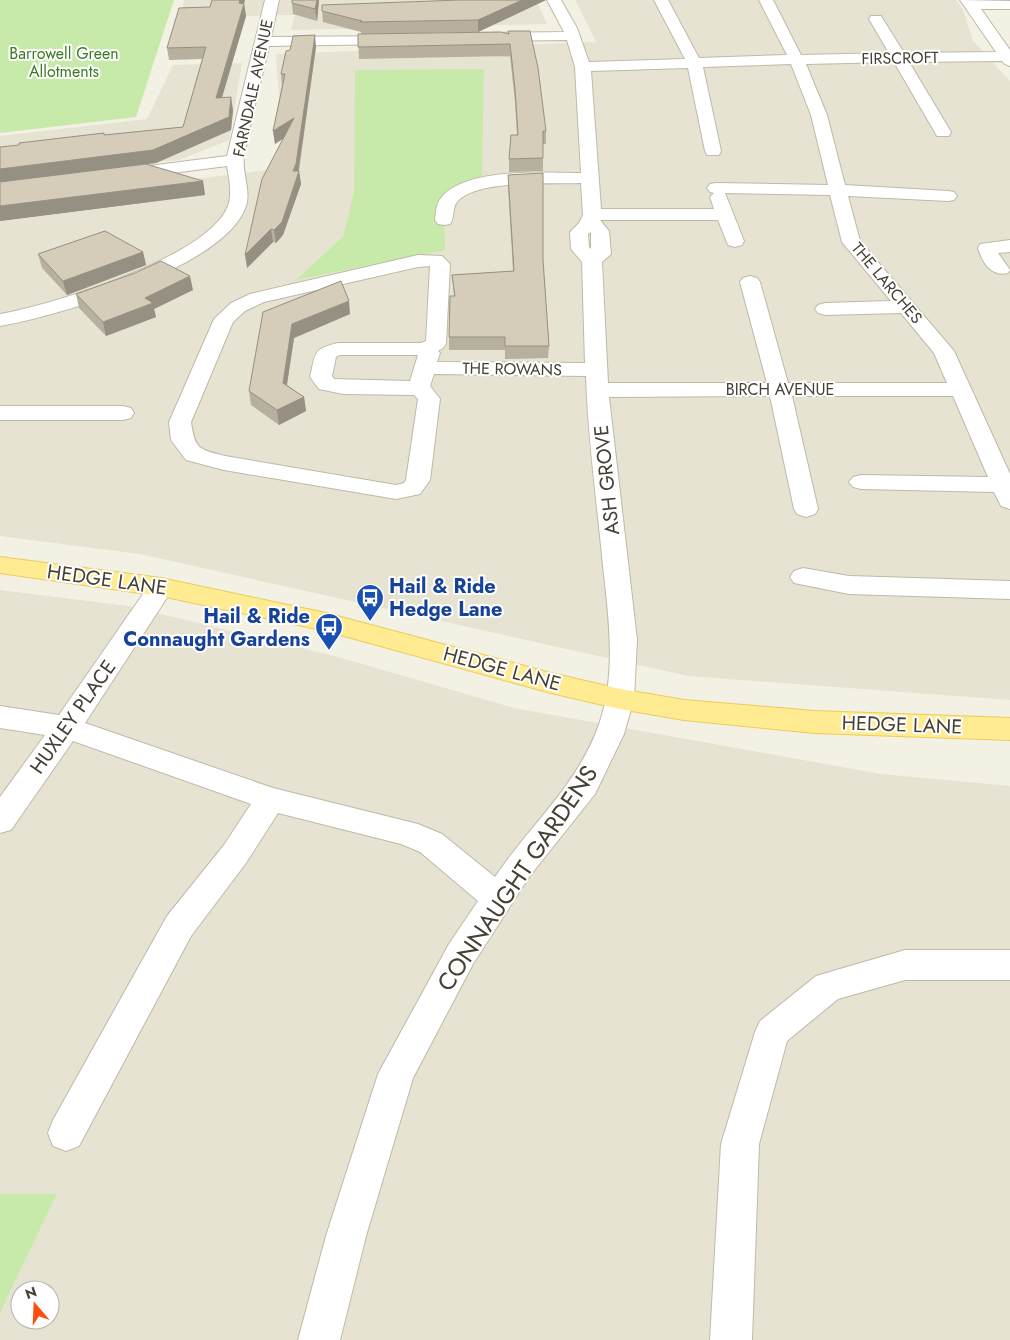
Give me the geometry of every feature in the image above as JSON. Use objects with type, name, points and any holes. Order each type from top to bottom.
[{"type":"main road","name":"HEDGE LANE","points":[[0,565],[161,587],[326,622],[552,683],[620,699],[684,710],[814,722],[1010,729]]},
{"type":"street","name":"FARNDALE AVENUE","points":[[0,320],[36,314],[99,293],[186,255],[219,232],[236,209],[238,185],[235,160],[272,0]]},
{"type":"street","name":"ASH GROVE","points":[[554,0],[571,32],[583,67],[591,218],[600,231],[601,254],[592,260],[597,380],[624,640],[620,699]]},
{"type":"street","points":[[661,0],[694,62],[714,151]]},
{"type":"street","name":"THE LARCHES","points":[[766,0],[796,59],[819,115],[851,242],[944,351],[1006,493]]},
{"type":"street","points":[[969,2],[1010,5]]},
{"type":"street","points":[[969,2],[1007,56]]},
{"type":"street","points":[[876,19],[942,132]]},
{"type":"street","points":[[482,34],[571,32]]},
{"type":"street","points":[[264,39],[412,35]]},
{"type":"street","name":"FIRSCROFT","points":[[583,67],[796,59],[1007,56]]},
{"type":"street","points":[[108,176],[235,160]]},
{"type":"street","points":[[444,220],[447,202],[454,194],[475,184],[493,181],[589,178]]},
{"type":"street","points":[[735,241],[726,214],[712,184],[839,190],[949,199]]},
{"type":"street","points":[[591,218],[726,214]]},
{"type":"street","points":[[1001,269],[990,258],[987,248],[1010,246]]},
{"type":"street","points":[[435,260],[440,264],[436,344],[423,368],[429,399],[418,480],[412,489],[396,492],[224,463],[194,455],[182,440],[180,422],[224,319],[238,307],[258,298],[418,261],[435,260]]},
{"type":"street","points":[[750,282],[779,389],[806,508]]},
{"type":"street","points":[[825,309],[907,307]]},
{"type":"street","name":"THE ROWANS","points":[[423,368],[597,380]]},
{"type":"street","name":"BIRCH AVENUE","points":[[597,380],[779,389],[962,389]]},
{"type":"street","points":[[0,413],[123,413]]},
{"type":"street","points":[[861,482],[1006,493]]},
{"type":"street","points":[[803,577],[849,585],[1010,590]]},
{"type":"street","name":"HUXLEY PLACE","points":[[0,821],[161,587]]},
{"type":"street","name":"CONNAUGHT GARDENS","points":[[319,1340],[346,1236],[396,1074],[461,954],[518,868],[584,786],[610,734],[620,699]]},
{"type":"street","points":[[0,717],[66,727],[271,799],[407,833],[431,843],[498,898]]},
{"type":"street","points":[[66,1133],[178,926],[235,854],[271,799]]},
{"type":"street","points":[[731,1340],[740,1144],[772,1032],[828,988],[906,965],[1010,965]]},
{"type":"shaded area","points":[[184,0],[536,0],[547,24],[291,30],[295,15],[181,17]]},
{"type":"shaded area","points":[[575,0],[956,0],[963,10],[973,41],[1010,81],[1010,700],[688,676],[140,554],[0,536],[0,203],[284,168],[276,54],[596,42]]},
{"type":"shaded area","points":[[242,63],[229,140],[179,160],[0,178],[0,136],[147,119],[173,65]]},
{"type":"shaded area","points":[[0,590],[128,606],[338,657],[514,708],[881,774],[1010,786],[1010,1340],[0,1340],[0,1313],[10,1292],[10,1330],[60,1330],[60,1280],[16,1280],[57,1194],[0,1194]]},
{"type":"green space","name":"Barrowell Green Allotments","points":[[0,0],[174,0],[136,117],[0,133]]},
{"type":"green space","points":[[484,69],[482,177],[444,198],[445,250],[296,280],[343,237],[354,192],[355,70]]},
{"type":"green space","points":[[0,1194],[57,1194],[16,1280],[10,1280],[10,1292],[0,1313]]},
{"type":"building","points":[[212,0],[240,0],[239,3],[244,4],[216,98],[231,97],[229,117],[153,150],[0,169],[0,147],[104,133],[104,135],[183,127],[206,47],[167,48],[179,8],[210,7]]},
{"type":"building","points":[[292,0],[317,0],[315,9],[292,3]]},
{"type":"building","points":[[460,0],[522,0],[478,20],[360,22],[362,21],[322,11],[322,5]]},
{"type":"building","points":[[508,31],[530,31],[538,68],[546,131],[543,131],[543,158],[509,159],[511,135],[518,135],[510,44],[358,47],[358,34],[501,32],[509,34]]},
{"type":"building","points":[[315,35],[296,164],[293,171],[299,171],[282,222],[274,230],[271,229],[245,255],[262,179],[294,118],[273,131],[285,74],[281,74],[286,51],[290,50],[293,36]]},
{"type":"building","points":[[146,164],[203,181],[0,206],[0,182]]},
{"type":"building","points":[[543,173],[543,260],[549,346],[505,346],[505,337],[449,337],[450,296],[455,296],[452,275],[514,271],[508,175]]},
{"type":"building","points":[[105,231],[143,252],[63,281],[38,254]]},
{"type":"building","points":[[161,261],[190,276],[145,298],[153,303],[103,322],[76,294],[135,273]]},
{"type":"building","points":[[341,281],[349,301],[292,324],[283,383],[304,397],[277,410],[249,391],[263,312]]},
{"type":"place","name":"Hail & Ride Hedge Lane","points":[[370,622]]},
{"type":"place","name":"Hail & Ride Connaught Gardens","points":[[329,651]]}]
